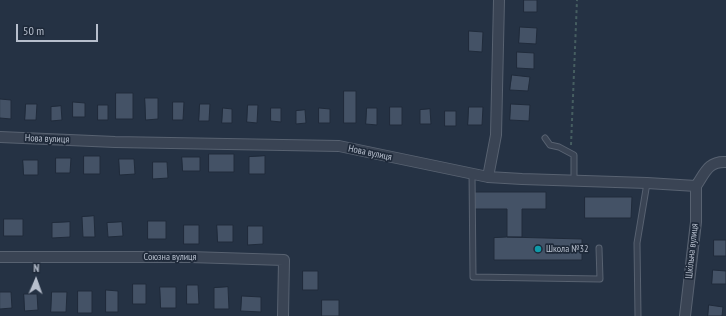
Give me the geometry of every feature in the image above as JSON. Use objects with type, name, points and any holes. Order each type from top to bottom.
[{"type":"street","points":[[488,176],[496,135],[499,0]]},
{"type":"street","name":"Нова вулиця","points":[[0,138],[115,142],[339,146],[488,176],[696,186]]},
{"type":"street","points":[[696,186],[710,165],[721,161],[726,162]]},
{"type":"street","name":"Шкільна вулиця","points":[[685,316],[696,222],[696,186]]},
{"type":"street","name":"Союзна вулиця","points":[[0,257],[190,257],[284,260],[283,316]]},
{"type":"lane","points":[[545,138],[550,145],[559,147],[574,155],[574,181]]},
{"type":"lane","points":[[472,173],[473,277],[600,279],[599,248]]},
{"type":"lane","points":[[638,316],[638,243],[647,183]]},
{"type":"path","points":[[574,155],[570,142],[577,0]]},
{"type":"building","points":[[524,0],[537,0],[537,12],[524,12]]},
{"type":"building","points":[[520,27],[537,28],[536,44],[519,43]]},
{"type":"building","points":[[469,31],[483,32],[482,52],[469,51]]},
{"type":"building","points":[[517,52],[534,53],[534,69],[517,68]]},
{"type":"building","points":[[512,75],[530,77],[528,91],[510,90]]},
{"type":"building","points":[[344,91],[356,91],[356,123],[344,123]]},
{"type":"building","points":[[116,93],[133,93],[133,119],[116,119]]},
{"type":"building","points":[[145,98],[158,98],[158,119],[146,120]]},
{"type":"building","points":[[0,99],[11,100],[11,119],[0,118]]},
{"type":"building","points":[[73,102],[85,103],[85,117],[73,117]]},
{"type":"building","points":[[173,102],[184,102],[183,120],[173,120]]},
{"type":"building","points":[[26,104],[37,104],[36,120],[25,120]]},
{"type":"building","points":[[200,104],[210,104],[209,121],[199,121]]},
{"type":"building","points":[[511,104],[530,105],[529,121],[510,120]]},
{"type":"building","points":[[98,105],[108,105],[108,120],[98,120]]},
{"type":"building","points":[[248,105],[258,105],[257,123],[247,122]]},
{"type":"building","points":[[61,106],[62,120],[51,121],[51,107]]},
{"type":"building","points":[[390,107],[402,107],[402,125],[390,125]]},
{"type":"building","points":[[469,107],[483,107],[482,125],[468,125]]},
{"type":"building","points":[[223,108],[232,109],[232,123],[222,123]]},
{"type":"building","points":[[271,108],[281,108],[281,122],[271,121]]},
{"type":"building","points":[[319,108],[330,109],[330,123],[319,123]]},
{"type":"building","points":[[367,108],[377,108],[377,125],[366,124]]},
{"type":"building","points":[[430,109],[431,124],[420,124],[420,110]]},
{"type":"building","points":[[305,110],[306,123],[296,124],[296,111]]},
{"type":"building","points":[[445,111],[456,111],[456,126],[445,126]]},
{"type":"building","points":[[209,154],[234,154],[234,172],[209,172]]},
{"type":"building","points":[[84,156],[100,156],[100,174],[84,174]]},
{"type":"building","points":[[265,156],[265,174],[249,174],[249,157]]},
{"type":"building","points":[[182,157],[200,157],[200,171],[183,171]]},
{"type":"building","points":[[56,158],[71,158],[70,173],[56,173]]},
{"type":"building","points":[[119,159],[134,159],[135,174],[120,175]]},
{"type":"building","points":[[23,160],[38,160],[38,175],[24,175]]},
{"type":"building","points":[[153,162],[167,162],[168,178],[153,179]]},
{"type":"building","points":[[475,192],[546,192],[546,209],[522,209],[522,237],[507,237],[507,209],[475,209]]},
{"type":"building","points":[[585,197],[632,197],[631,218],[585,218]]},
{"type":"building","points":[[94,216],[95,237],[83,237],[82,217]]},
{"type":"building","points":[[4,219],[23,219],[23,236],[4,236]]},
{"type":"building","points":[[148,221],[166,221],[166,239],[148,239]]},
{"type":"building","points":[[70,222],[70,237],[52,238],[52,223]]},
{"type":"building","points":[[122,222],[123,236],[108,237],[107,223]]},
{"type":"building","points":[[184,225],[199,225],[199,244],[184,244]]},
{"type":"building","points":[[217,225],[233,225],[233,242],[218,242]]},
{"type":"building","points":[[248,226],[263,226],[263,244],[248,245]]},
{"type":"building","name":"Школа №32","points":[[494,238],[582,239],[582,260],[494,260]]},
{"type":"building","points":[[714,240],[726,240],[726,256],[714,256]]},
{"type":"building","points":[[713,270],[726,271],[726,284],[712,284]]},
{"type":"building","points":[[303,271],[318,271],[318,290],[303,290]]},
{"type":"building","points":[[133,284],[146,284],[146,304],[133,304]]},
{"type":"building","points":[[187,285],[198,285],[199,304],[187,304]]},
{"type":"building","points":[[160,287],[176,287],[176,308],[161,308]]},
{"type":"building","points":[[228,287],[229,309],[214,309],[214,288]]},
{"type":"building","points":[[106,290],[118,291],[118,312],[106,312]]},
{"type":"building","points":[[78,291],[92,291],[92,313],[78,313]]},
{"type":"building","points":[[0,292],[11,292],[12,308],[0,309]]},
{"type":"building","points":[[52,292],[67,292],[66,312],[51,312]]},
{"type":"building","points":[[24,294],[37,294],[38,310],[25,311]]},
{"type":"building","points":[[242,296],[261,297],[261,312],[241,311]]},
{"type":"building","points":[[322,300],[339,300],[339,316],[322,316]]},
{"type":"building","points":[[709,305],[723,307],[722,316],[708,316]]},
{"type":"place","name":"Школа №32","points":[[538,249]]}]
